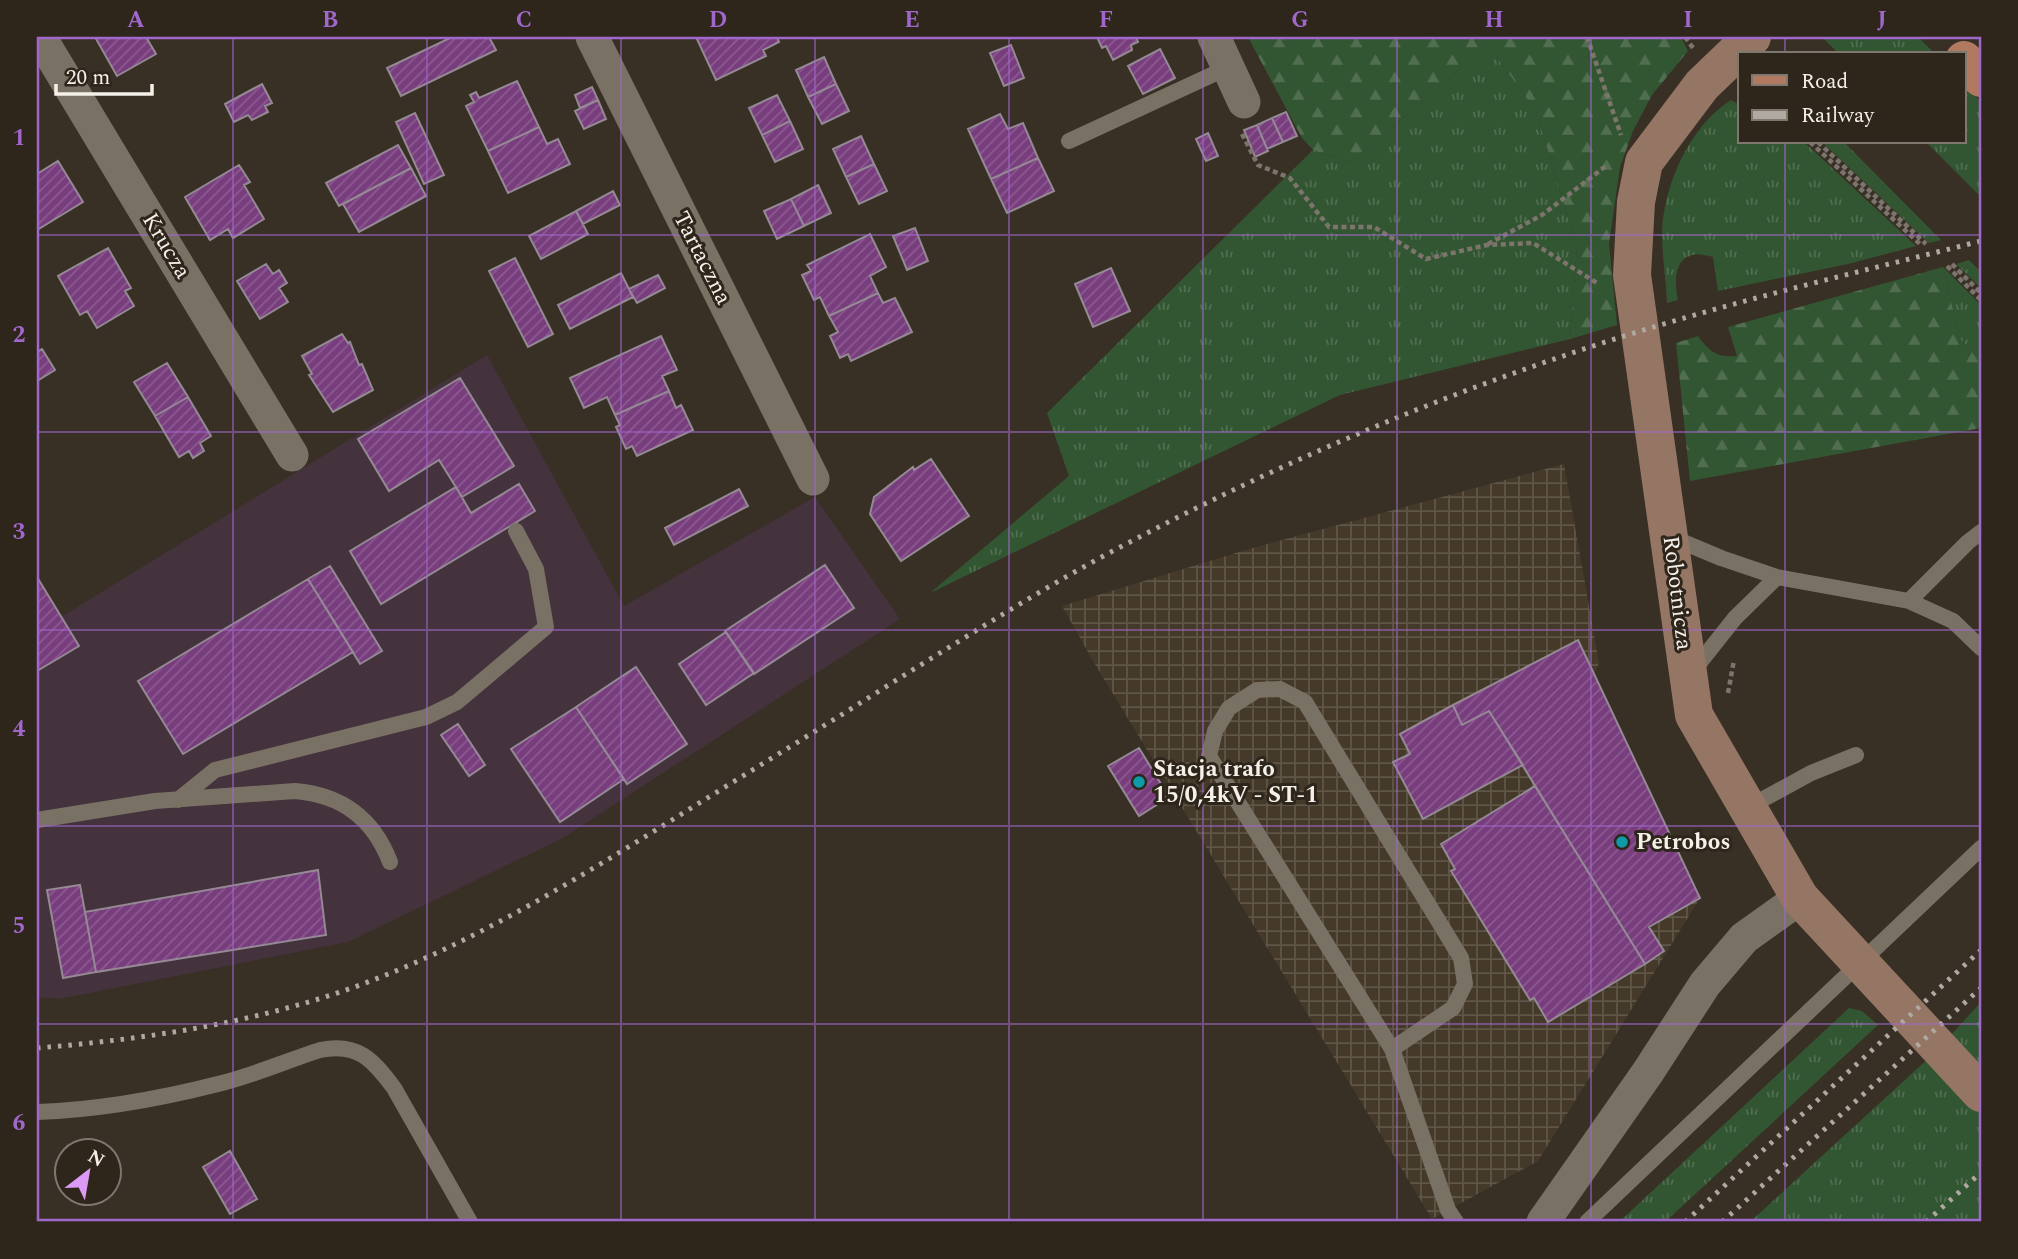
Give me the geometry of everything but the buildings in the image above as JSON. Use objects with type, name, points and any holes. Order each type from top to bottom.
[{"type":"main road","points":[[1941,37],[1956,52]]},
{"type":"main road","points":[[1966,62],[1981,78]]},
{"type":"street","name":"Krucza","points":[[40,37],[292,455]]},
{"type":"street","name":"Tartaczna","points":[[592,37],[813,479]]},
{"type":"street","points":[[1214,37],[1244,102]]},
{"type":"street","name":"Robotnicza","points":[[1752,37],[1702,85],[1644,162],[1636,202],[1632,275],[1695,715],[1800,898],[1981,1093]]},
{"type":"street","points":[[1543,1222],[1648,1072],[1705,984],[1744,938],[1800,898]]},
{"type":"lane","points":[[1069,141],[1229,67]]},
{"type":"lane","points":[[178,800],[215,771],[426,717],[457,702],[546,627],[536,569],[516,531]]},
{"type":"lane","points":[[1909,601],[1981,532]]},
{"type":"lane","points":[[1671,537],[1777,577],[1909,601],[1953,621],[1981,648]]},
{"type":"lane","points":[[1688,679],[1730,624],[1777,577]]},
{"type":"lane","points":[[1392,1049],[1453,1008],[1465,984],[1461,958],[1305,702],[1280,689],[1257,690],[1229,708],[1215,731],[1209,756],[1392,1049],[1448,1210],[1456,1222]]},
{"type":"lane","points":[[1747,808],[1811,774],[1856,755]]},
{"type":"lane","points":[[37,820],[155,801],[295,791],[312,793],[331,798],[371,826],[382,842],[390,862]]},
{"type":"lane","points":[[1587,1222],[1981,848]]},
{"type":"lane","points":[[37,1112],[76,1111],[220,1084],[320,1050],[334,1047],[351,1049],[365,1055],[380,1068],[394,1088],[470,1222]]},
{"type":"path","points":[[1587,37],[1622,138]]},
{"type":"path","points":[[1244,102],[1236,120],[1258,165],[1290,178],[1329,227],[1374,227],[1426,259],[1487,245],[1533,243],[1599,284]]},
{"type":"path","points":[[1812,144],[1924,245],[1820,144]]},
{"type":"path","points":[[1487,245],[1542,215],[1615,159]]},
{"type":"path","points":[[1981,293],[1950,265],[1981,300]]},
{"type":"shaded area","points":[[487,355],[624,606],[815,497],[900,619],[563,838],[348,942],[59,999],[37,997],[37,577],[61,617]]},
{"type":"shaded area","points":[[1564,464],[1599,663],[1594,675],[1700,898],[1538,1161],[1432,1219],[1062,606],[1249,549]]},
{"type":"green space","points":[[1248,37],[1681,37],[1688,51],[1652,95],[1633,131],[1620,167],[1609,244],[1617,325],[1570,339],[1577,247],[1536,111],[1488,45],[1351,163],[1313,150],[1302,138]]},
{"type":"green space","points":[[1822,37],[1918,37],[1933,52],[1837,52]]},
{"type":"green space","points":[[1488,45],[1536,111],[1577,247],[1570,339],[1340,395],[930,593],[1069,476],[1047,413],[1313,150],[1351,163]]},
{"type":"green space","points":[[1966,86],[1981,102],[1981,197],[1928,144],[1966,144]]},
{"type":"green space","points":[[1731,100],[1738,104],[1738,144],[1806,144],[1916,246],[1848,264],[1718,291],[1713,257],[1692,255],[1685,258],[1677,271],[1678,300],[1667,303],[1662,232],[1668,195],[1682,158],[1703,125]]},
{"type":"green space","points":[[1824,144],[1846,144],[1941,240],[1929,243]]},
{"type":"green space","points":[[1969,260],[1981,272],[1981,288],[1956,264]]},
{"type":"green space","points":[[1943,267],[1981,305],[1981,361],[1960,339]]},
{"type":"green space","points":[[1943,267],[1960,339],[1981,361],[1981,428],[1690,481],[1676,343],[1698,336],[1714,353],[1737,356],[1728,327]]},
{"type":"green space","points":[[1981,1002],[1981,1067],[1951,1035]]},
{"type":"green space","points":[[1849,1008],[1862,1011],[1878,1025],[1665,1222],[1619,1222]]},
{"type":"green space","points":[[1931,1056],[1981,1111],[1981,1222],[1750,1222]]},
{"type":"railway","points":[[37,1048],[119,1040],[241,1019],[321,998],[401,969],[442,951],[559,889],[1069,575],[1235,489],[1400,416],[1620,337],[1774,293],[1981,241]]},
{"type":"railway","points":[[1685,1222],[1981,950]]},
{"type":"railway","points":[[1722,1222],[1981,988]]},
{"type":"railway","points":[[1926,1222],[1977,1176]]},
{"type":"place","name":"Stacja trafo 15/0,4kV - ST-1","points":[[1139,782]]},
{"type":"place","name":"Petrobos","points":[[1622,842]]}]
